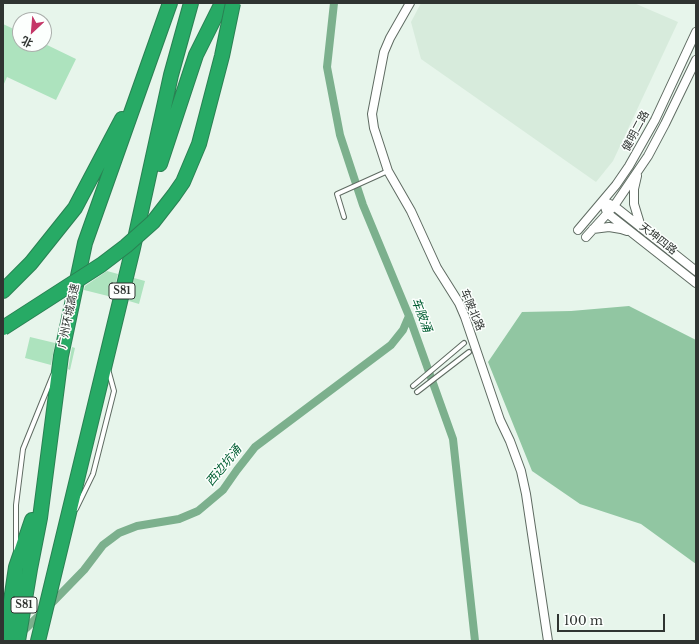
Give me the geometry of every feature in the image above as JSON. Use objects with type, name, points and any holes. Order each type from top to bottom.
[{"type":"highway","name":"广州环城高速","points":[[18,641],[23,568],[40,518],[61,356],[85,243],[170,3]]},
{"type":"highway","name":"S81","points":[[38,641],[132,248],[171,75],[191,3]]},
{"type":"highway","points":[[132,248],[191,67],[222,3]]},
{"type":"highway","points":[[3,328],[100,265],[126,246],[153,222],[174,195],[185,176],[199,144],[222,56],[233,3]]},
{"type":"highway","points":[[3,291],[31,263],[75,208],[146,70]]},
{"type":"highway","points":[[46,641],[62,538]]},
{"type":"highway","points":[[5,641],[23,568]]},
{"type":"street","name":"车陂北路","points":[[410,3],[390,38],[384,52],[372,114],[374,128],[388,171],[410,211],[437,268],[462,310],[500,420],[510,441],[521,471],[526,494],[548,641]]},
{"type":"street","name":"健明二路","points":[[578,230],[629,166],[640,148],[674,81],[696,32]]},
{"type":"street","name":"健明二路","points":[[586,237],[614,206],[637,172],[665,124],[696,60]]},
{"type":"street","points":[[637,172],[633,197],[641,228]]},
{"type":"street","name":"天坤四路","points":[[603,200],[614,206],[696,271]]},
{"type":"street","points":[[603,200],[608,213]]},
{"type":"street","name":"天坤四路","points":[[608,213],[696,283]]},
{"type":"street","points":[[593,229],[615,227],[635,235]]},
{"type":"lane","points":[[344,217],[337,194],[388,171]]},
{"type":"lane","points":[[578,230],[586,237]]},
{"type":"lane","points":[[413,386],[464,343]]},
{"type":"lane","points":[[417,392],[469,352]]},
{"type":"lane","points":[[23,568],[16,505],[22,449],[61,356]]},
{"type":"shaded area","points":[[421,3],[634,3],[678,22],[613,161],[596,182],[421,59],[411,22]]},
{"type":"green space","points":[[629,306],[696,340],[696,564],[641,524],[580,504],[532,471],[488,362],[522,312],[571,311]]},
{"type":"building","points":[[3,24],[12,28],[12,52],[52,52],[52,47],[76,59],[56,100],[7,77],[3,86]]},
{"type":"building","points":[[107,271],[118,274],[112,297],[84,290],[85,286]]},
{"type":"building","points":[[134,278],[145,281],[139,304],[129,301]]},
{"type":"building","points":[[30,337],[55,343],[51,365],[25,358]]},
{"type":"building","points":[[72,347],[75,348],[70,370],[68,369]]},
{"type":"waterway","name":"车陂涌","points":[[334,3],[327,67],[340,135],[363,205],[409,316],[453,439],[475,641]]},
{"type":"waterway","name":"西边坑涌","points":[[20,634],[84,570],[103,545],[119,533],[137,526],[179,519],[198,511],[223,490],[255,447],[391,345],[403,330],[409,316]]}]
